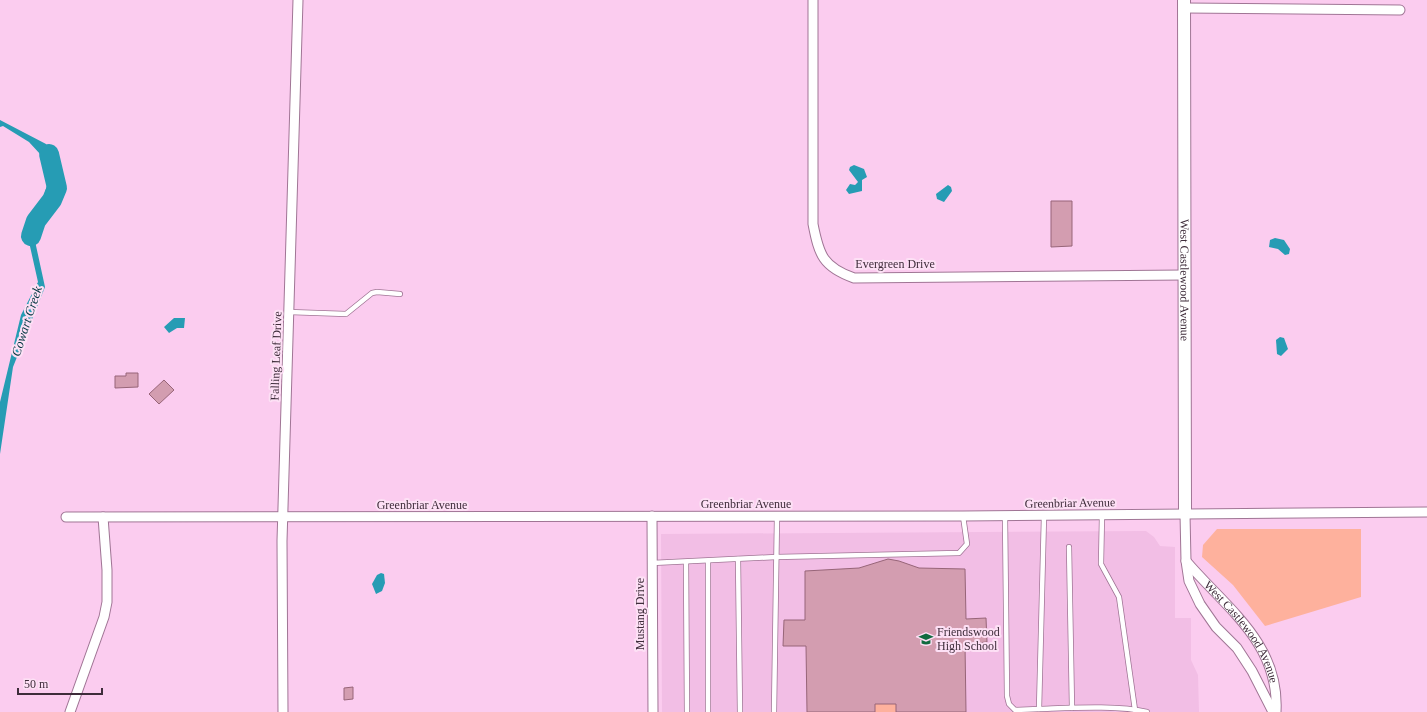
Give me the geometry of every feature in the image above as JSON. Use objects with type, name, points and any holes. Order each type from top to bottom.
[{"type":"street","name":"Falling Leaf Drive","points":[[283,712],[283,517],[298,0]]},
{"type":"street","name":"Evergreen Drive","points":[[813,0],[813,224],[818,249],[837,272],[854,278],[1184,275]]},
{"type":"street","name":"West Castlewood Avenue","points":[[1185,4],[1184,275],[1186,561],[1189,581],[1200,604],[1216,627],[1237,648],[1252,671],[1273,712]]},
{"type":"street","points":[[1185,4],[1400,10]]},
{"type":"street","name":"Greenbriar Avenue","points":[[66,516],[1044,516],[1427,512]]},
{"type":"street","name":"Mustang Drive","points":[[652,516],[653,712]]},
{"type":"street","points":[[70,712],[104,617],[107,602],[103,517]]},
{"type":"street","name":"West Castlewood Avenue","points":[[1186,561],[1239,616],[1255,636],[1273,676],[1277,696],[1276,712]]},
{"type":"lane","points":[[289,312],[346,314],[372,293],[400,294]]},
{"type":"lane","points":[[1102,515],[1101,564],[1119,597],[1135,710]]},
{"type":"lane","points":[[774,712],[777,516]]},
{"type":"lane","points":[[652,563],[776,557],[959,553],[967,544],[963,516]]},
{"type":"lane","points":[[1005,516],[1007,696],[1009,704],[1015,710],[1072,708],[1135,710],[1147,712]]},
{"type":"lane","points":[[1040,709],[1044,516]]},
{"type":"lane","points":[[1069,546],[1072,708]]},
{"type":"lane","points":[[738,559],[740,712]]},
{"type":"lane","points":[[708,561],[708,712]]},
{"type":"lane","points":[[686,562],[687,712]]},
{"type":"shaded area","points":[[1217,529],[1361,529],[1361,597],[1265,626],[1233,585],[1202,557],[1203,545]]},
{"type":"shaded area","name":"Friendswood High School","points":[[1146,531],[1154,537],[1160,546],[1175,547],[1175,618],[1191,618],[1191,660],[1198,675],[1199,712],[662,712],[661,534]]},
{"type":"shaded area","points":[[875,704],[896,704],[896,712],[875,712]]},
{"type":"water","name":"Cowart Creek","points":[[0,120],[46,144],[55,161],[56,180],[43,210],[35,241],[45,287],[13,367],[0,454],[0,402],[21,315],[38,282],[27,233],[42,203],[52,167],[29,142],[3,126],[0,127]]},
{"type":"water","points":[[854,165],[864,169],[867,177],[862,180],[862,191],[849,194],[846,190],[850,184],[855,185],[858,182],[849,170],[850,167]]},
{"type":"water","points":[[948,185],[951,187],[952,191],[944,202],[937,199],[936,194]]},
{"type":"water","points":[[1275,238],[1284,240],[1290,249],[1289,254],[1285,255],[1278,249],[1269,247],[1270,240]]},
{"type":"water","points":[[174,318],[185,318],[184,328],[177,328],[169,333],[164,327]]},
{"type":"water","points":[[1280,337],[1284,338],[1288,349],[1281,356],[1277,354],[1276,340]]},
{"type":"water","points":[[381,573],[384,574],[385,583],[382,591],[376,594],[372,584],[377,575]]},
{"type":"building","points":[[1051,201],[1072,201],[1072,246],[1051,247]]},
{"type":"building","points":[[126,373],[138,373],[138,387],[115,388],[115,376],[126,376]]},
{"type":"building","points":[[164,380],[174,390],[159,404],[149,394]]},
{"type":"building","points":[[888,559],[919,568],[965,569],[966,619],[986,618],[987,642],[965,644],[966,712],[896,712],[896,704],[875,704],[875,712],[807,712],[806,646],[783,646],[784,620],[805,620],[805,571],[859,568]]},
{"type":"building","points":[[353,687],[353,699],[344,700],[344,688]]},
{"type":"waterway","name":"Cowart Creek","points":[[31,236],[36,221],[52,200],[57,188],[49,154]]},
{"type":"place","name":"Friendswood High School","points":[[926,639]]}]
